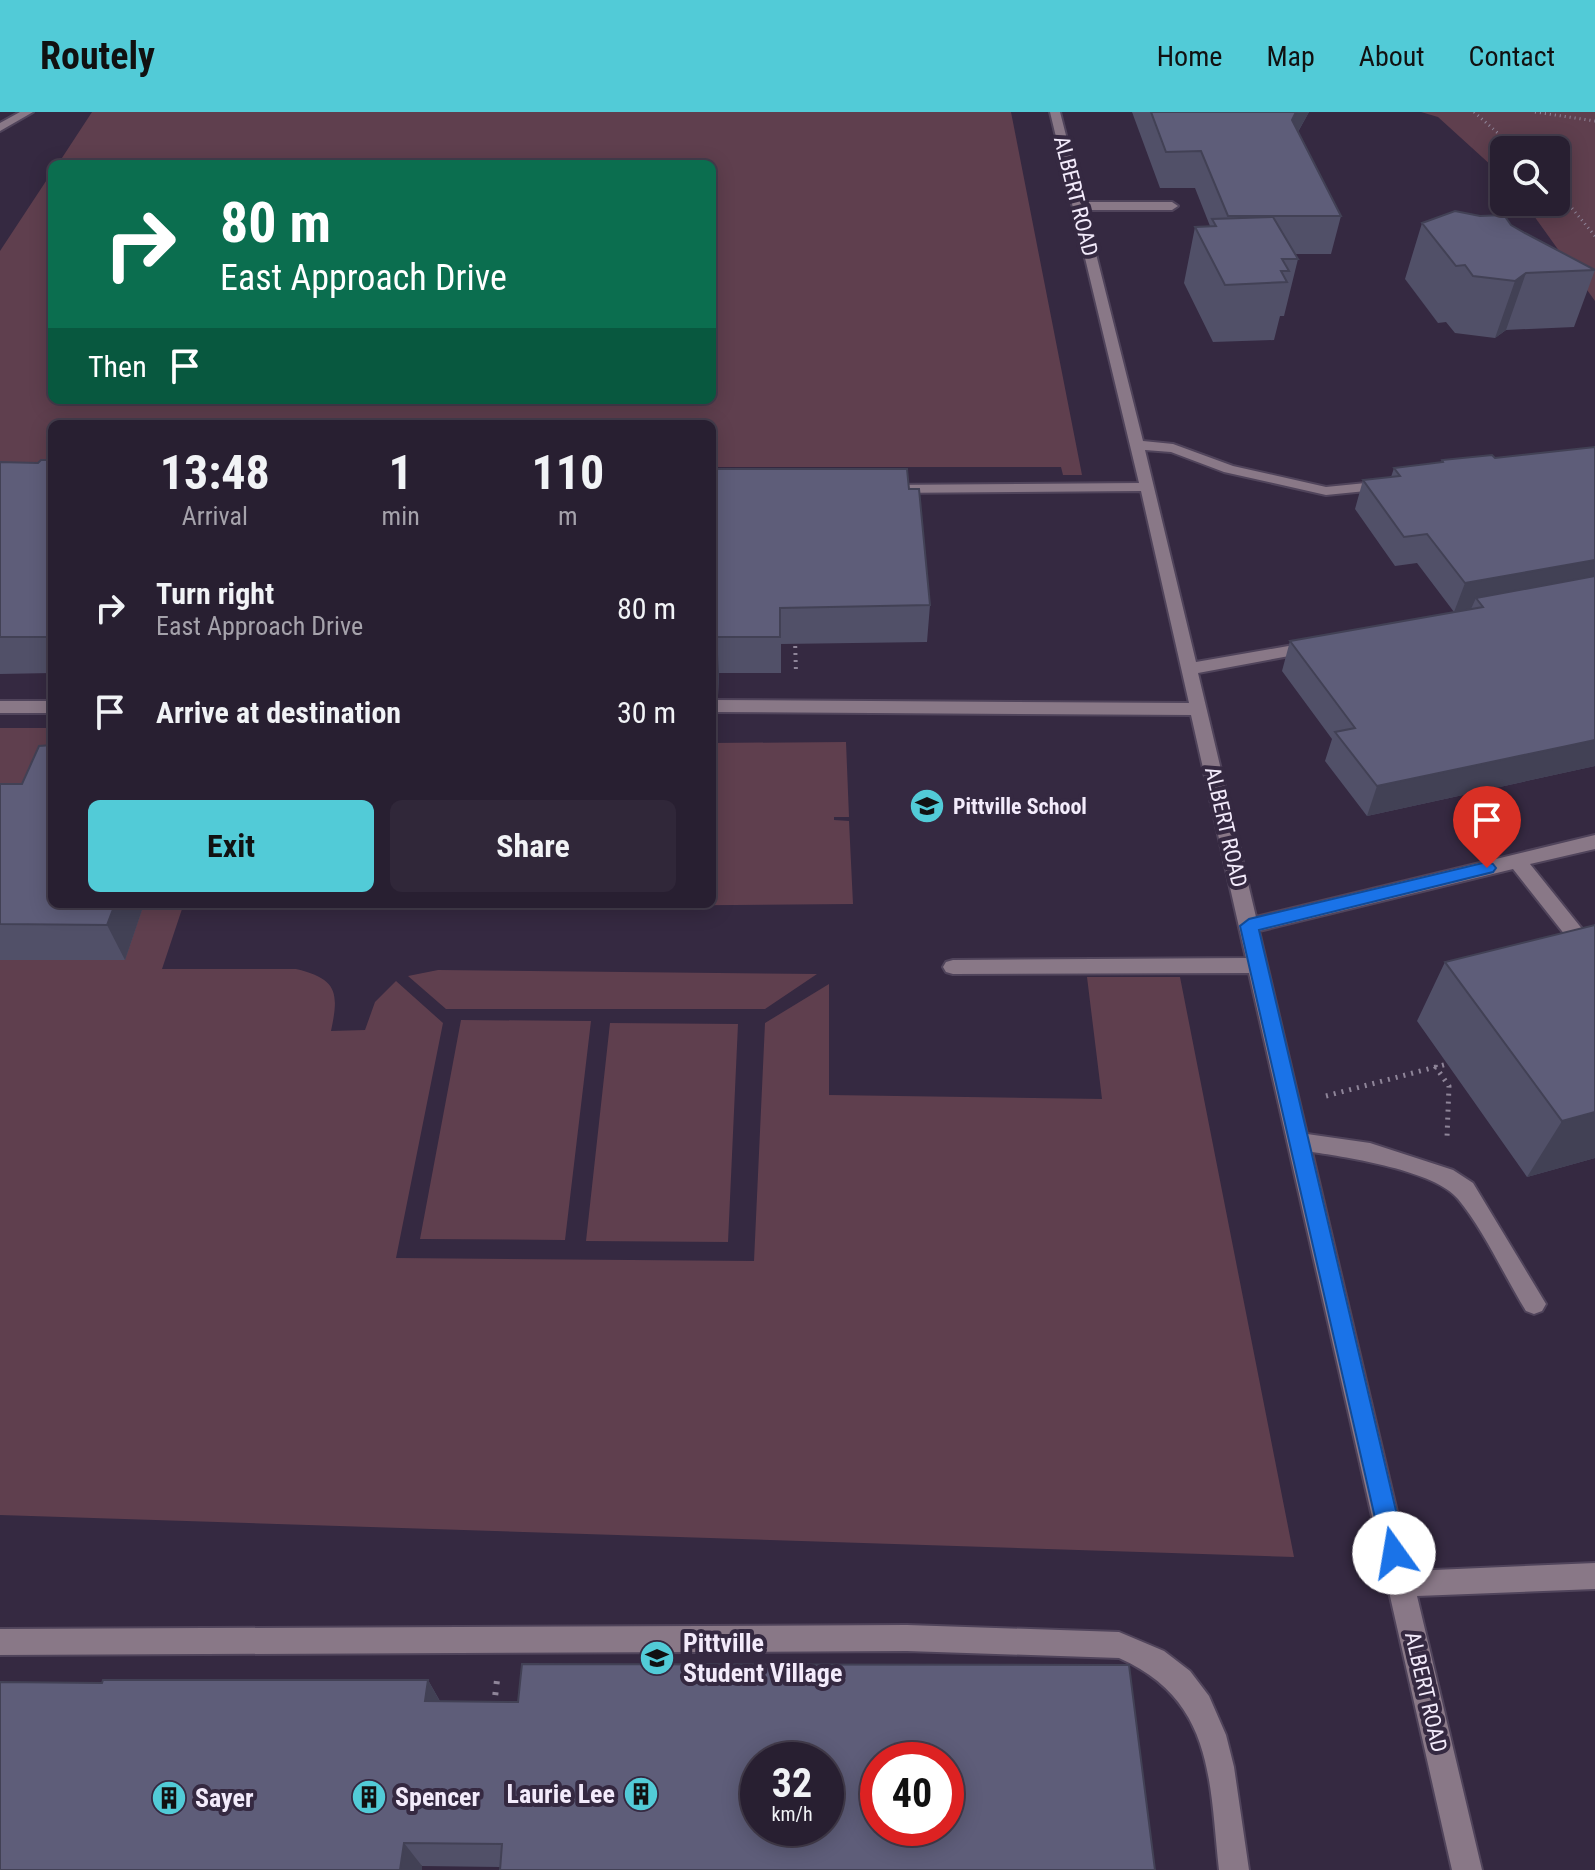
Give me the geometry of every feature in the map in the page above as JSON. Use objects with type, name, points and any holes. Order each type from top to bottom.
[{"type":"street","points":[[0,128],[28,112]]},
{"type":"street","name":"ALBERT ROAD","points":[[1055,112],[1147,487],[1467,1870]]},
{"type":"street","points":[[1078,206],[1172,206]]},
{"type":"street","points":[[1136,445],[1173,448],[1229,469],[1326,491],[1403,484]]},
{"type":"street","points":[[867,489],[1147,487]]},
{"type":"street","points":[[1189,669],[1330,644]]},
{"type":"street","points":[[716,706],[1198,709]]},
{"type":"street","points":[[0,707],[48,707]]},
{"type":"street","points":[[1249,926],[1595,842]]},
{"type":"street","points":[[1517,861],[1595,959]]},
{"type":"street","points":[[1573,931],[1595,935]]},
{"type":"street","points":[[953,967],[1258,965]]},
{"type":"street","points":[[1298,1141],[1370,1152],[1445,1177],[1465,1190],[1534,1304]]},
{"type":"street","points":[[1402,1584],[1595,1576]]},
{"type":"street","points":[[0,1642],[502,1639],[1093,1642],[1144,1653],[1167,1667],[1189,1689],[1206,1715],[1216,1746],[1234,1870]]},
{"type":"path","points":[[1474,112],[1501,136]]},
{"type":"path","points":[[1535,112],[1595,121]]},
{"type":"path","points":[[1570,206],[1595,236]]},
{"type":"path","points":[[1290,1105],[1447,1064]]},
{"type":"path","points":[[1435,1066],[1449,1086],[1445,1177]]},
{"type":"path","points":[[493,1716],[502,1639]]},
{"type":"shaded area","points":[[92,112],[1011,112],[1082,475],[1063,475],[1061,467],[716,467],[716,420],[48,420],[48,466],[0,466],[0,251],[48,178],[48,404],[716,404],[716,160],[61,160]]},
{"type":"shaded area","points":[[1421,112],[1595,112],[1595,301],[1534,216],[1570,216],[1570,136],[1490,136],[1490,164],[1438,117]]},
{"type":"shaded area","points":[[0,728],[48,728],[48,908],[182,908],[162,969],[296,969],[310,973],[328,983],[335,997],[331,1031],[365,1030],[375,1002],[396,981],[443,1023],[396,1258],[754,1261],[765,1023],[829,984],[829,1095],[1102,1099],[1087,977],[1180,977],[1294,1557],[0,1515]]},
{"type":"shaded area","points":[[846,742],[849,817],[834,817],[834,820],[849,821],[853,904],[716,905],[716,743]]},
{"type":"shaded area","points":[[438,970],[817,974],[765,1009],[446,1009],[408,976]]},
{"type":"shaded area","points":[[461,1020],[591,1021],[565,1240],[420,1239]]},
{"type":"shaded area","points":[[610,1023],[738,1024],[728,1242],[586,1241]]},
{"type":"building","points":[[1151,112],[1296,112],[1292,120],[1341,216],[1228,216],[1201,151],[1166,152]]},
{"type":"building","points":[[1455,211],[1480,216],[1505,216],[1511,225],[1595,270],[1526,273],[1515,281],[1473,276],[1465,265],[1456,266],[1422,223]]},
{"type":"building","points":[[1273,217],[1298,259],[1282,259],[1289,271],[1281,271],[1287,282],[1225,285],[1195,227],[1216,226],[1212,219]]},
{"type":"building","points":[[1595,447],[1595,560],[1465,583],[1427,534],[1404,537],[1363,480],[1400,476],[1394,468],[1442,460],[1492,455],[1495,458]]},
{"type":"building","points":[[48,460],[48,637],[0,637],[0,462],[38,463]]},
{"type":"building","points":[[716,469],[907,469],[909,489],[919,489],[930,605],[780,608],[780,637],[717,637],[716,659]]},
{"type":"building","points":[[1595,576],[1595,740],[1567,746],[1377,786],[1335,732],[1355,728],[1290,641],[1483,607],[1476,598]]},
{"type":"building","points":[[48,745],[48,908],[113,908],[107,925],[0,924],[0,784],[22,784],[39,746]]},
{"type":"building","points":[[1595,925],[1595,1112],[1562,1121],[1445,962]]},
{"type":"building","points":[[522,1664],[1129,1665],[1155,1870],[500,1870],[502,1844],[404,1843],[400,1870],[0,1870],[0,1682],[428,1680],[425,1701],[518,1702]]},
{"type":"place","name":"Pittville School","points":[[927,806]]},
{"type":"place","name":"Pittville Student Village","points":[[657,1658]]},
{"type":"place","name":"Laurie Lee","points":[[641,1794]]},
{"type":"place","name":"Spencer","points":[[369,1797]]},
{"type":"place","name":"Sayer","points":[[169,1798]]},
{"type":"route","points":[[1394,1553],[1249,926],[1487,868]]}]
